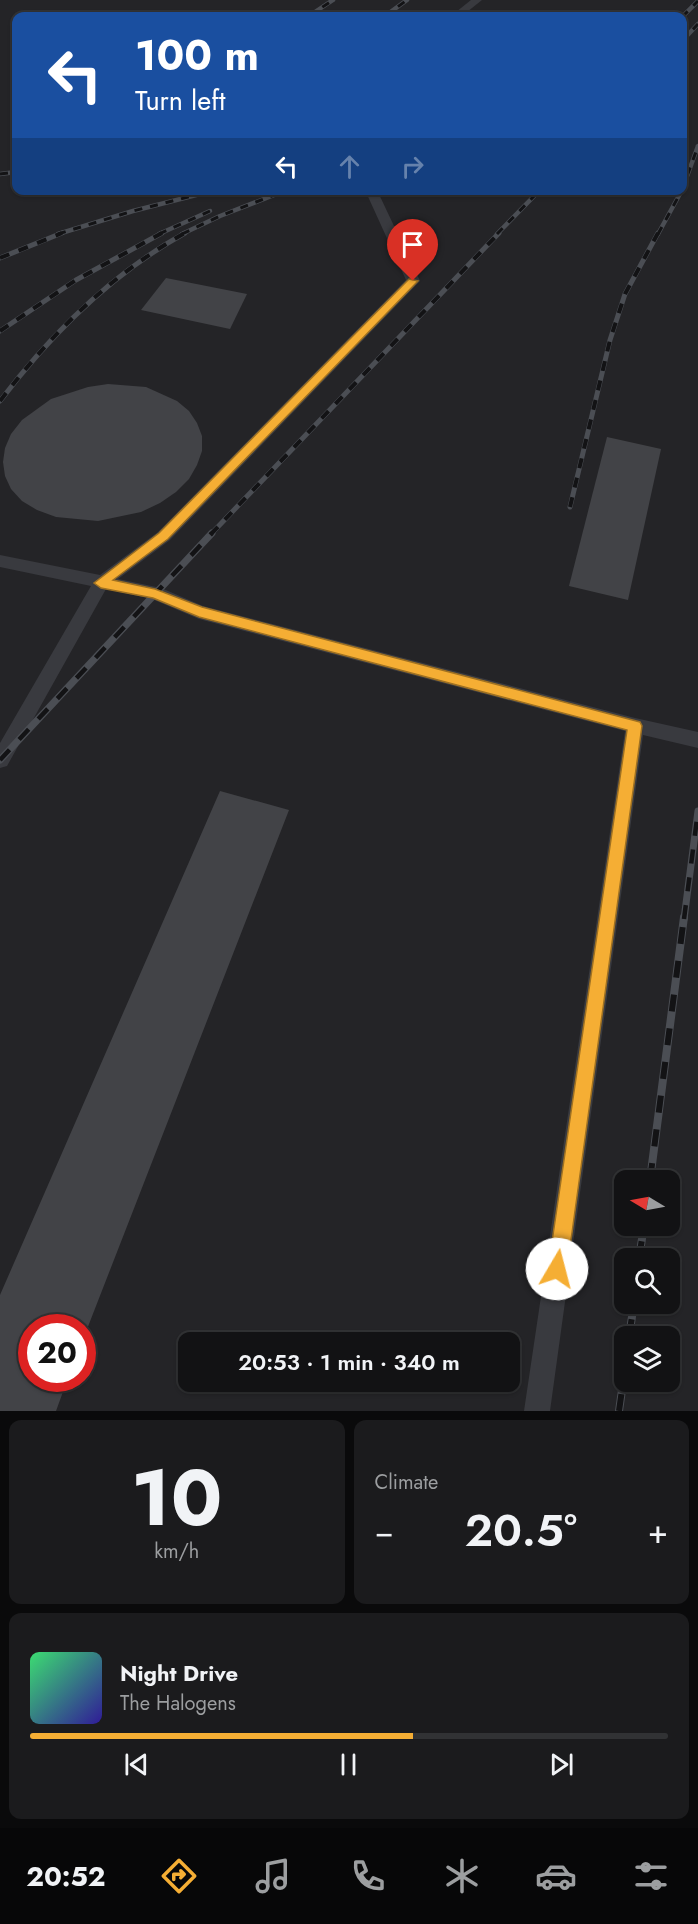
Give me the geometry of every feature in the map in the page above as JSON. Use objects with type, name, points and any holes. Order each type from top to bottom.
[{"type":"lane","points":[[461,12],[477,0]]},
{"type":"lane","points":[[0,760],[101,583],[164,536],[413,281],[373,195]]},
{"type":"lane","points":[[0,561],[155,593],[199,612],[635,726],[698,740]]},
{"type":"lane","points":[[537,1411],[635,726]]},
{"type":"shaded area","points":[[0,0],[698,0],[698,1411],[0,1411]]},
{"type":"building","points":[[166,278],[247,294],[230,329],[141,310]]},
{"type":"building","points":[[108,384],[146,387],[177,401],[189,411],[202,436],[202,451],[189,479],[160,503],[141,512],[98,521],[56,517],[22,501],[11,489],[5,476],[3,462],[5,448],[11,434],[22,420],[51,399],[88,387]]},
{"type":"building","points":[[607,437],[661,449],[628,600],[569,586]]},
{"type":"building","points":[[220,791],[289,810],[93,1314],[18,1314],[18,1392],[63,1392],[56,1411],[0,1411],[0,1295]]},
{"type":"railway","points":[[315,12],[333,0]]},
{"type":"railway","points":[[390,12],[407,0]]},
{"type":"railway","points":[[687,12],[698,1]]},
{"type":"railway","points":[[687,36],[698,24]]},
{"type":"railway","points":[[687,176],[698,146]]},
{"type":"railway","points":[[0,174],[12,172]]},
{"type":"railway","points":[[58,234],[196,195]]},
{"type":"railway","points":[[182,234],[274,195]]},
{"type":"railway","points":[[497,234],[535,195]]},
{"type":"railway","points":[[658,234],[679,195]]},
{"type":"railway","points":[[159,234],[210,211]]},
{"type":"railway","points":[[0,258],[62,233]]},
{"type":"railway","points":[[0,331],[76,280],[162,233]]},
{"type":"railway","points":[[0,401],[40,352],[84,307],[132,267],[185,233]]},
{"type":"railway","points":[[211,534],[499,233]]},
{"type":"railway","points":[[570,507],[610,340],[625,294],[658,233]]},
{"type":"railway","points":[[0,760],[212,533]]},
{"type":"railway","points":[[684,919],[698,811]]},
{"type":"railway","points":[[651,1170],[684,917]]},
{"type":"railway","points":[[641,1248],[642,1236]]},
{"type":"railway","points":[[631,1326],[632,1314]]},
{"type":"railway","points":[[619,1411],[622,1392]]},
{"type":"route","points":[[413,281],[164,536],[101,583],[155,593],[199,612],[635,726],[557,1269]]}]
